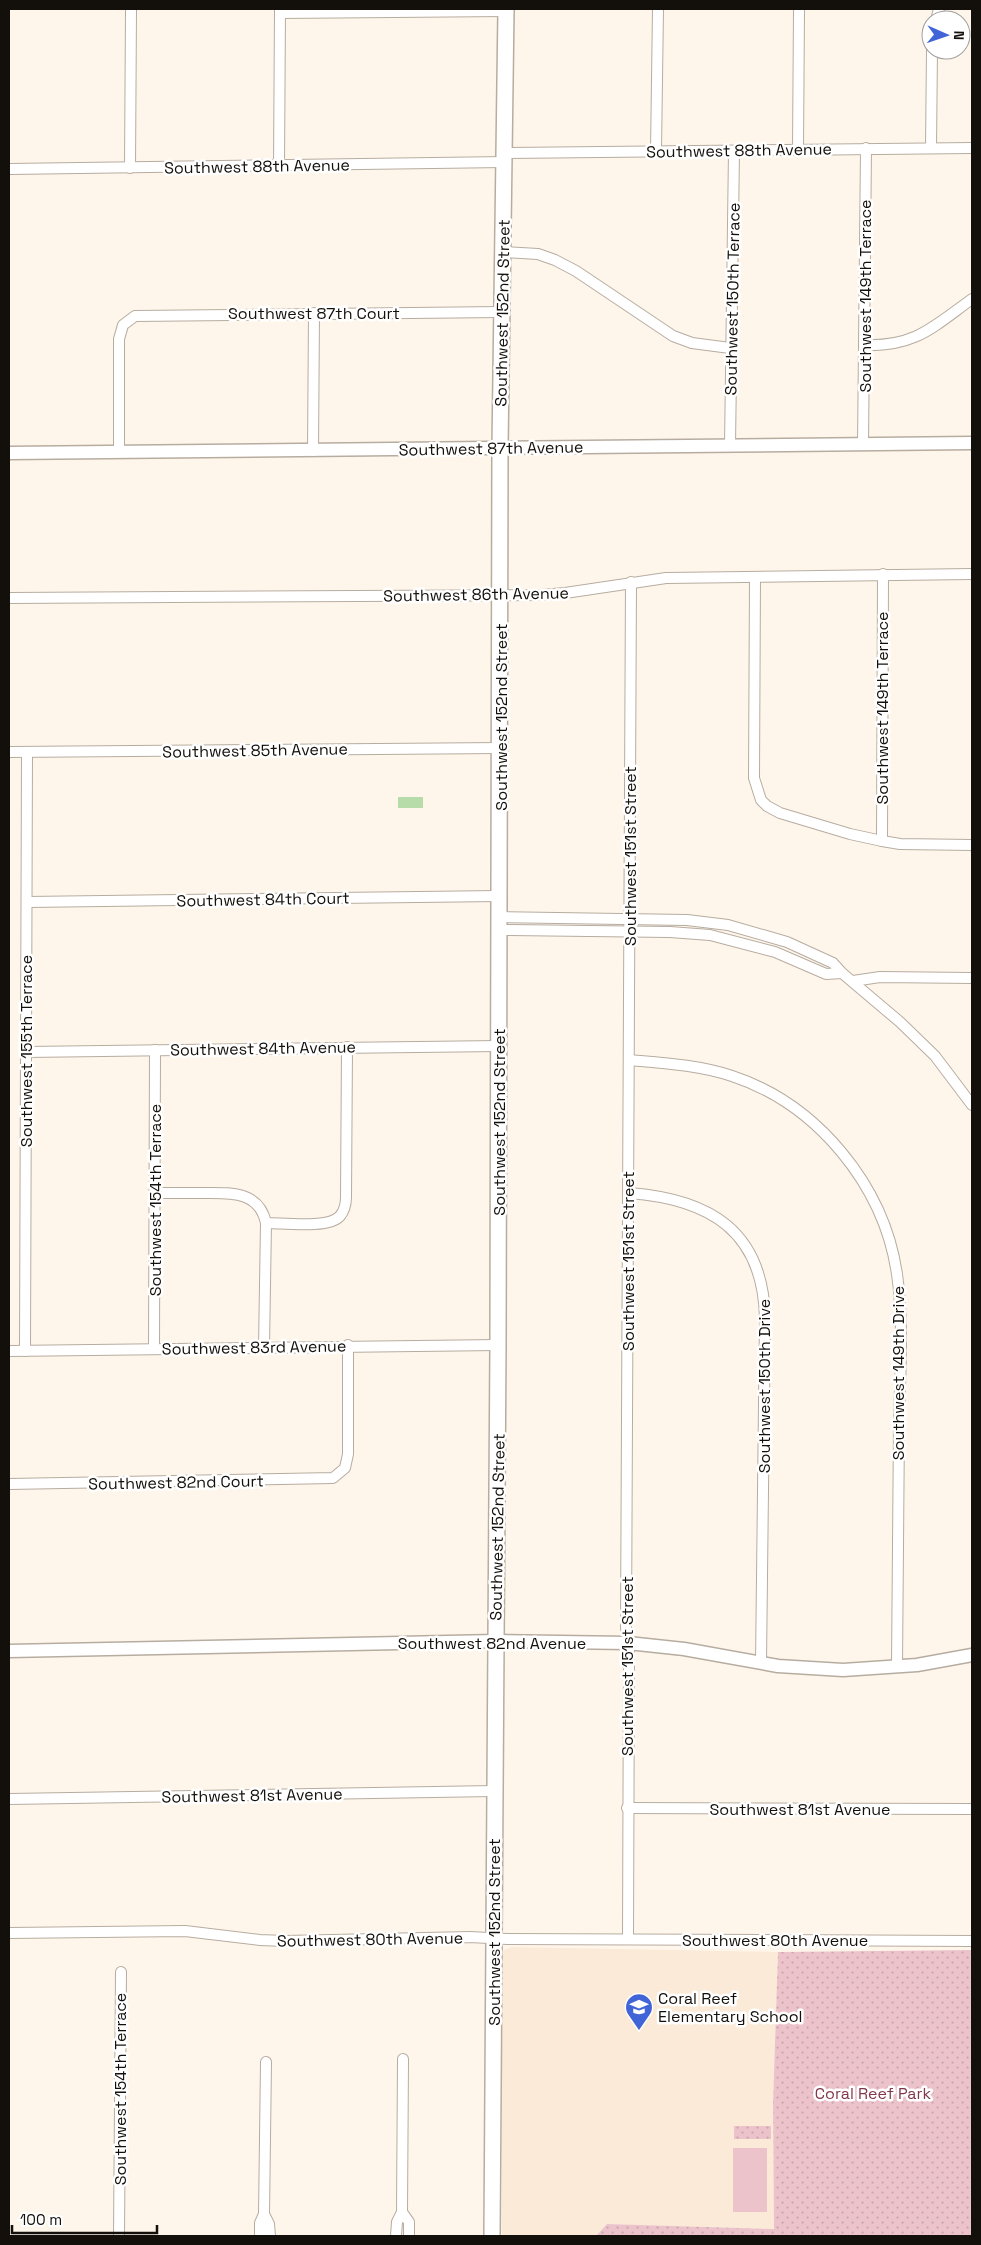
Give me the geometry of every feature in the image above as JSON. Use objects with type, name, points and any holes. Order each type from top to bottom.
[{"type":"main road","name":"Southwest 152nd Street","points":[[492,2236],[501,748],[500,448],[506,10]]},
{"type":"street","points":[[130,168],[131,9]]},
{"type":"street","points":[[656,151],[658,9]]},
{"type":"street","points":[[798,150],[799,9]]},
{"type":"street","points":[[279,167],[280,11],[506,10]]},
{"type":"street","points":[[931,148],[932,60]]},
{"type":"street","name":"Southwest 149th Terrace","points":[[864,444],[866,148]]},
{"type":"street","name":"Southwest 88th Avenue","points":[[9,169],[279,167],[656,151],[972,148]]},
{"type":"street","name":"Southwest 150th Terrace","points":[[730,446],[734,151]]},
{"type":"street","points":[[503,252],[538,254],[555,260],[576,270],[673,336],[692,343],[730,348]]},
{"type":"street","points":[[864,345],[891,344],[921,336],[972,299]]},
{"type":"street","name":"Southwest 87th Court","points":[[119,452],[119,346],[121,331],[127,320],[135,316],[147,314],[502,312]]},
{"type":"street","points":[[313,450],[314,313]]},
{"type":"street","name":"Southwest 87th Avenue","points":[[9,453],[972,443]]},
{"type":"street","name":"Southwest 149th Terrace","points":[[882,841],[883,574]]},
{"type":"street","name":"Southwest 86th Avenue","points":[[9,598],[560,594],[666,578],[972,574]]},
{"type":"street","points":[[755,577],[754,778],[758,793],[767,806],[791,817],[882,841],[914,844],[972,845]]},
{"type":"street","name":"Southwest 151st Street","points":[[628,1939],[628,1643],[626,1628],[631,582]]},
{"type":"street","name":"Southwest 85th Avenue","points":[[9,752],[501,748]]},
{"type":"street","name":"Southwest 155th Terrace","points":[[25,1351],[27,752]]},
{"type":"street","name":"Southwest 84th Court","points":[[27,902],[500,896]]},
{"type":"street","points":[[500,924],[629,917],[687,920],[747,930],[806,949],[833,963],[842,973],[922,1042],[954,1078],[972,1105]]},
{"type":"street","points":[[500,924],[710,935],[775,952],[826,974],[842,973]]},
{"type":"street","points":[[853,982],[880,977],[972,978]]},
{"type":"street","name":"Southwest 84th Avenue","points":[[26,1052],[499,1046]]},
{"type":"street","points":[[266,1223],[321,1224],[333,1221],[341,1215],[346,1197],[347,1047]]},
{"type":"street","name":"Southwest 154th Terrace","points":[[154,1349],[156,1050]]},
{"type":"street","name":"Southwest 149th Drive","points":[[629,1060],[710,1070],[732,1076],[772,1094],[812,1122],[844,1155],[861,1178],[878,1210],[895,1263],[900,1315],[897,1667]]},
{"type":"street","name":"Southwest 150th Drive","points":[[629,1193],[673,1199],[706,1211],[738,1237],[760,1274],[765,1318],[761,1663]]},
{"type":"street","points":[[154,1194],[240,1194],[256,1202],[263,1212],[266,1223],[264,1347]]},
{"type":"street","name":"Southwest 83rd Avenue","points":[[9,1351],[498,1344]]},
{"type":"street","name":"Southwest 82nd Court","points":[[9,1484],[333,1478],[341,1473],[347,1462],[348,1454],[348,1345]]},
{"type":"street","name":"Southwest 82nd Avenue","points":[[9,1651],[496,1641],[628,1643],[684,1649],[761,1663],[817,1670],[860,1670],[897,1667],[972,1655]]},
{"type":"street","name":"Southwest 81st Avenue","points":[[9,1799],[494,1791]]},
{"type":"street","name":"Southwest 81st Avenue","points":[[627,1808],[972,1809]]},
{"type":"street","name":"Southwest 80th Avenue","points":[[9,1933],[185,1931],[276,1941],[494,1939],[972,1941]]},
{"type":"street","name":"Southwest 154th Terrace","points":[[119,2236],[121,1972]]},
{"type":"street","points":[[396,2236],[397,2222],[402,2212],[403,2059]]},
{"type":"street","points":[[260,2236],[260,2223],[264,2214],[266,2062]]},
{"type":"street","points":[[402,2212],[409,2222],[409,2236]]},
{"type":"street","points":[[264,2214],[270,2224],[270,2236]]},
{"type":"shaded area","points":[[398,797],[423,797],[423,808],[398,808]]},
{"type":"shaded area","name":"Coral Reef Elementary School","points":[[512,1947],[778,1952],[773,2103],[774,2229],[607,2224],[596,2236],[502,2236],[502,1954],[504,1950]]},
{"type":"green space","name":"Coral Reef Park","points":[[972,1950],[972,2236],[596,2236],[607,2224],[774,2229],[773,2103],[778,1952]]},
{"type":"green space","points":[[734,2126],[771,2126],[771,2139],[734,2139]]},
{"type":"green space","points":[[733,2148],[767,2148],[767,2212],[733,2212]]},
{"type":"place","name":"Coral Reef Elementary School","points":[[639,2031]]}]
